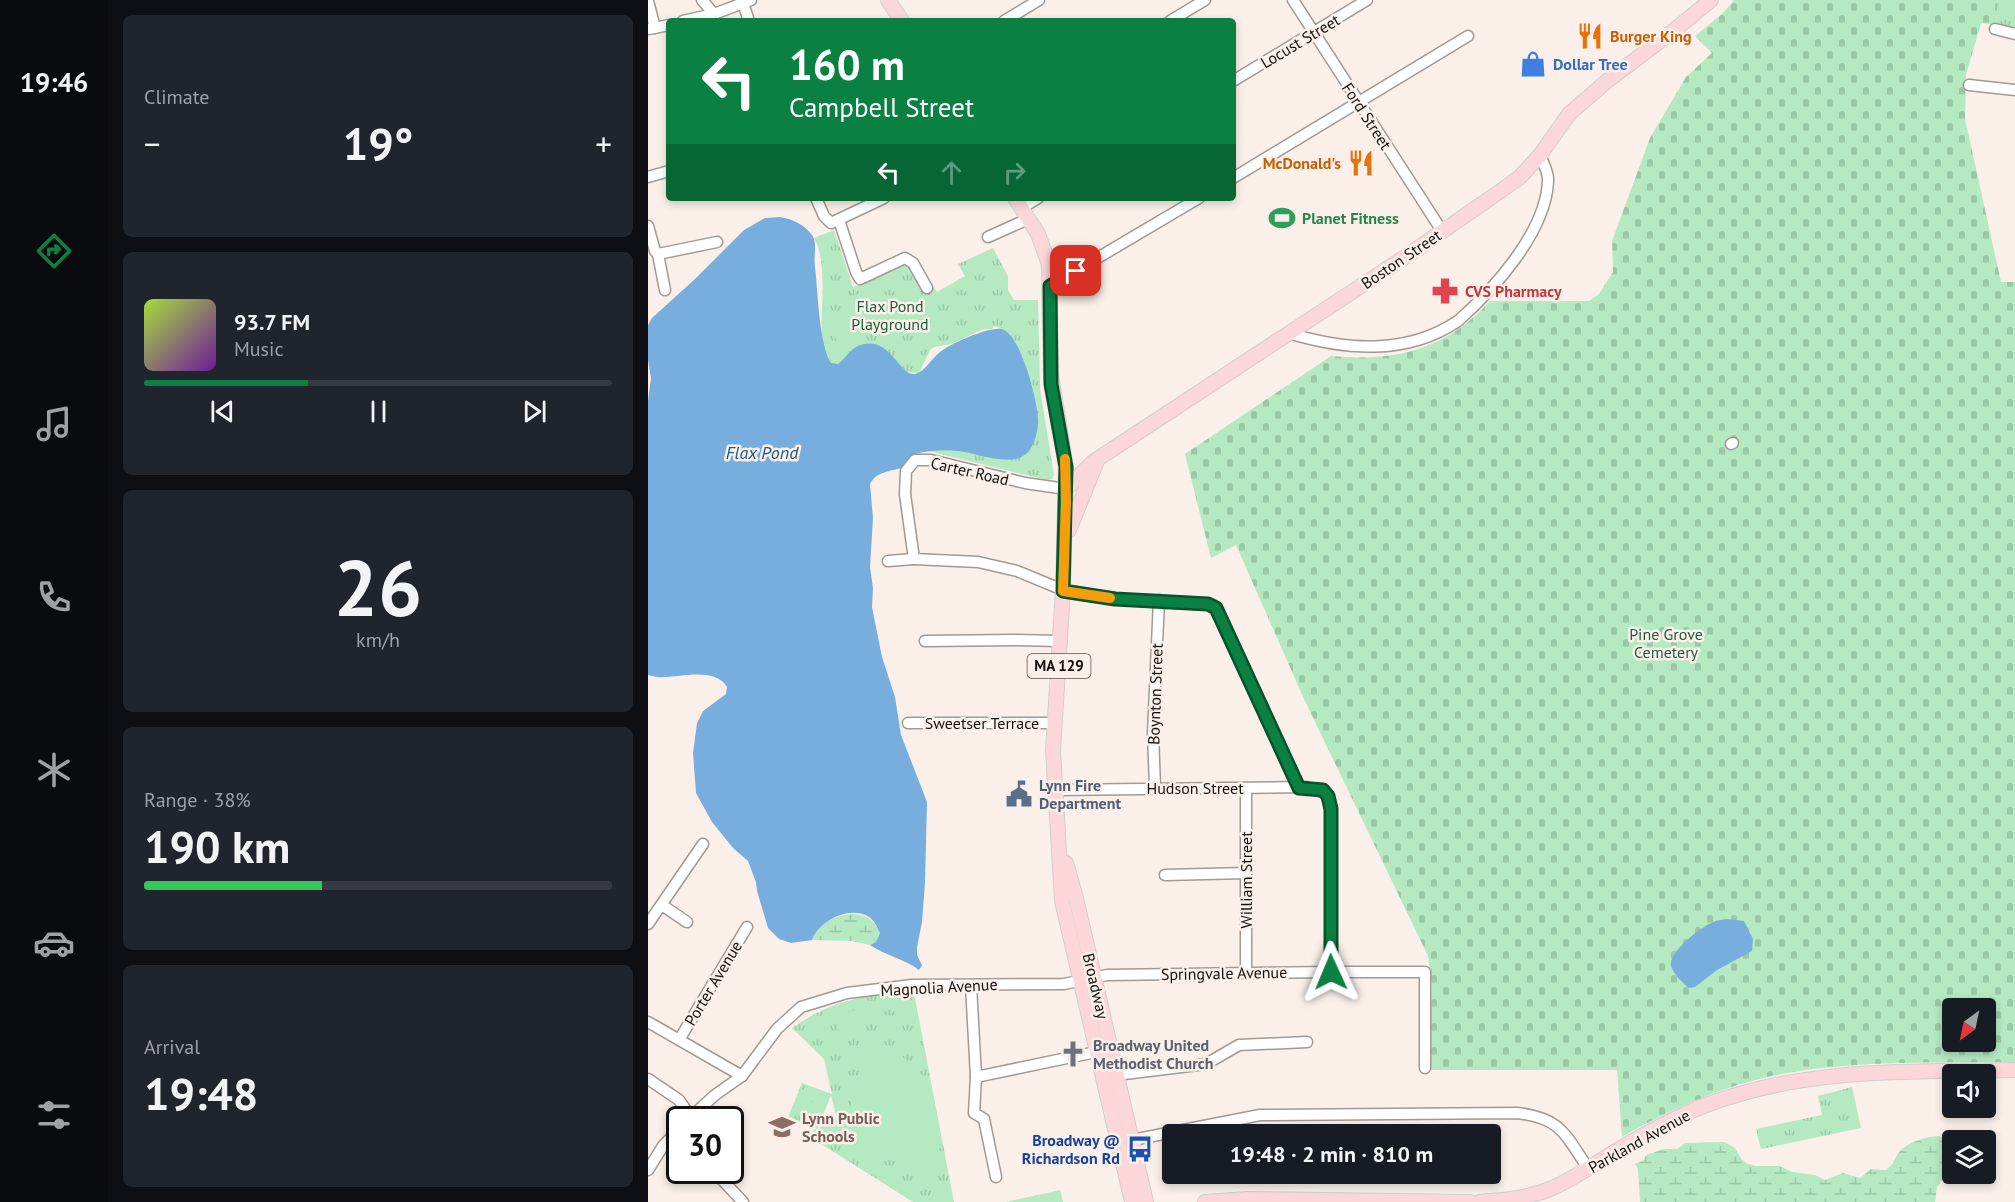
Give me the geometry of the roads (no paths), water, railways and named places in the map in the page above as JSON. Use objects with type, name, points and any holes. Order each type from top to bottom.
[{"type":"main road","points":[[888,0],[900,18]]},
{"type":"main road","name":"Boston Street","points":[[1066,489],[1081,472],[1098,460],[1518,178],[1540,154],[1569,114],[1607,81],[1711,0]]},
{"type":"main road","name":"Broadway","points":[[1022,208],[1046,252],[1050,286],[1051,375],[1065,459],[1063,591],[1053,750],[1059,841],[1076,898],[1096,1052],[1132,1202]]},
{"type":"main road","name":"MA 129","points":[[1064,542],[1098,460]]},
{"type":"main road","name":"Broadway","points":[[1087,979],[1116,1075],[1146,1202]]},
{"type":"main road","name":"Parkland Avenue","points":[[1479,1202],[1514,1199],[1543,1191],[1669,1122],[1706,1105],[1758,1088],[1851,1073],[2015,1070]]},
{"type":"main road","points":[[1205,1202],[1248,1199],[1470,1202]]},
{"type":"street","points":[[702,0],[714,14]]},
{"type":"street","points":[[1009,18],[1039,0]]},
{"type":"street","points":[[1175,18],[1205,0]]},
{"type":"street","name":"Ford Street","points":[[1293,0],[1442,231]]},
{"type":"street","name":"Locust Street","points":[[1236,79],[1367,0]]},
{"type":"street","points":[[648,1],[651,29],[666,26]]},
{"type":"street","points":[[697,18],[747,1],[749,18]]},
{"type":"street","points":[[1995,29],[2015,34]]},
{"type":"street","points":[[1236,176],[1468,36]]},
{"type":"street","points":[[1969,85],[2015,90]]},
{"type":"street","points":[[1288,333],[1345,347],[1377,346],[1421,339],[1458,321],[1507,268],[1535,225],[1544,203],[1548,179],[1540,154]]},
{"type":"street","points":[[648,177],[666,172]]},
{"type":"street","points":[[817,201],[827,221],[831,223],[878,201]]},
{"type":"street","points":[[1050,286],[1193,201]]},
{"type":"street","points":[[988,237],[1022,208]]},
{"type":"street","points":[[839,220],[860,279],[905,258],[913,263],[927,288]]},
{"type":"street","points":[[648,226],[655,251],[658,254],[665,290]]},
{"type":"street","points":[[658,254],[717,242]]},
{"type":"street","name":"Carter Road","points":[[914,559],[905,494],[906,471],[915,460],[931,460],[1025,483],[1066,489]]},
{"type":"street","points":[[888,561],[914,559],[978,562],[1017,571],[1063,591],[1115,599],[1208,604],[1216,608],[1299,788]]},
{"type":"street","name":"Boynton Street","points":[[1155,788],[1153,733],[1159,600]]},
{"type":"street","points":[[925,641],[1060,641]]},
{"type":"street","name":"Sweetser Terrace","points":[[908,723],[1055,723]]},
{"type":"street","name":"William Street","points":[[1246,788],[1246,972]]},
{"type":"street","name":"Hudson Street","points":[[1055,790],[1299,788],[1323,790],[1329,801],[1331,972]]},
{"type":"street","points":[[648,924],[703,844]]},
{"type":"street","points":[[1165,875],[1246,873]]},
{"type":"street","points":[[662,904],[687,922]]},
{"type":"street","name":"Porter Avenue","points":[[679,1040],[747,927]]},
{"type":"street","name":"Springvale Avenue","points":[[1087,979],[1107,975],[1246,972],[1425,972],[1425,1068]]},
{"type":"street","name":"Magnolia Avenue","points":[[703,1106],[741,1076],[777,1029],[801,1007],[847,993],[912,985],[1037,982],[1064,984],[1087,979]]},
{"type":"street","points":[[971,985],[976,1077],[974,1113],[984,1119],[996,1177]]},
{"type":"street","points":[[648,1022],[741,1076]]},
{"type":"street","points":[[1116,1075],[1206,1064],[1239,1045],[1307,1042]]},
{"type":"street","points":[[976,1077],[1096,1052]]},
{"type":"street","points":[[648,1079],[679,1100],[683,1106]]},
{"type":"street","points":[[1117,1143],[1260,1115],[1517,1113],[1538,1116],[1560,1128],[1588,1168]]},
{"type":"street","points":[[648,1170],[666,1147]]},
{"type":"street","points":[[726,1184],[743,1202]]},
{"type":"water","name":"Flax Pond","points":[[780,217],[802,225],[814,239],[821,331],[831,363],[838,364],[858,346],[878,345],[886,350],[903,369],[915,374],[922,371],[936,356],[951,345],[978,333],[1001,329],[1008,333],[1015,342],[1027,370],[1035,401],[1037,432],[1031,448],[1025,455],[1007,460],[966,452],[938,450],[923,452],[912,456],[901,468],[880,474],[870,484],[873,518],[870,567],[873,588],[872,607],[882,657],[895,697],[901,735],[927,802],[925,882],[922,922],[917,947],[917,955],[922,965],[919,970],[870,945],[876,942],[880,933],[869,917],[861,914],[844,914],[828,921],[812,940],[791,943],[779,939],[768,928],[748,861],[733,848],[712,822],[696,793],[693,753],[697,723],[703,711],[726,694],[727,687],[715,677],[706,675],[659,677],[648,675],[648,401],[651,378],[648,360],[648,325],[652,318],[744,230],[765,218]]},
{"type":"water","points":[[1727,919],[1744,921],[1753,939],[1752,951],[1717,970],[1695,987],[1689,988],[1672,969],[1671,960],[1680,947],[1701,929],[1715,921]]},
{"type":"place","name":"Burger King","points":[[1590,36]]},
{"type":"place","name":"Dollar Tree","points":[[1533,64]]},
{"type":"place","name":"McDonald's","points":[[1361,163]]},
{"type":"place","name":"Planet Fitness","points":[[1282,218]]},
{"type":"place","name":"CVS Pharmacy","points":[[1445,291]]},
{"type":"place","name":"Lynn Fire Department","points":[[1019,794]]},
{"type":"place","name":"Broadway United Methodist Church","points":[[1073,1054]]},
{"type":"place","name":"Lynn Public Schools","points":[[782,1127]]},
{"type":"place","name":"Broadway @ Richardson Rd","points":[[1140,1149]]},
{"type":"park label","name":"Flax Pond Playground","points":[[890,315]]},
{"type":"park label","name":"Pine Grove Cemetery","points":[[1666,643]]}]
